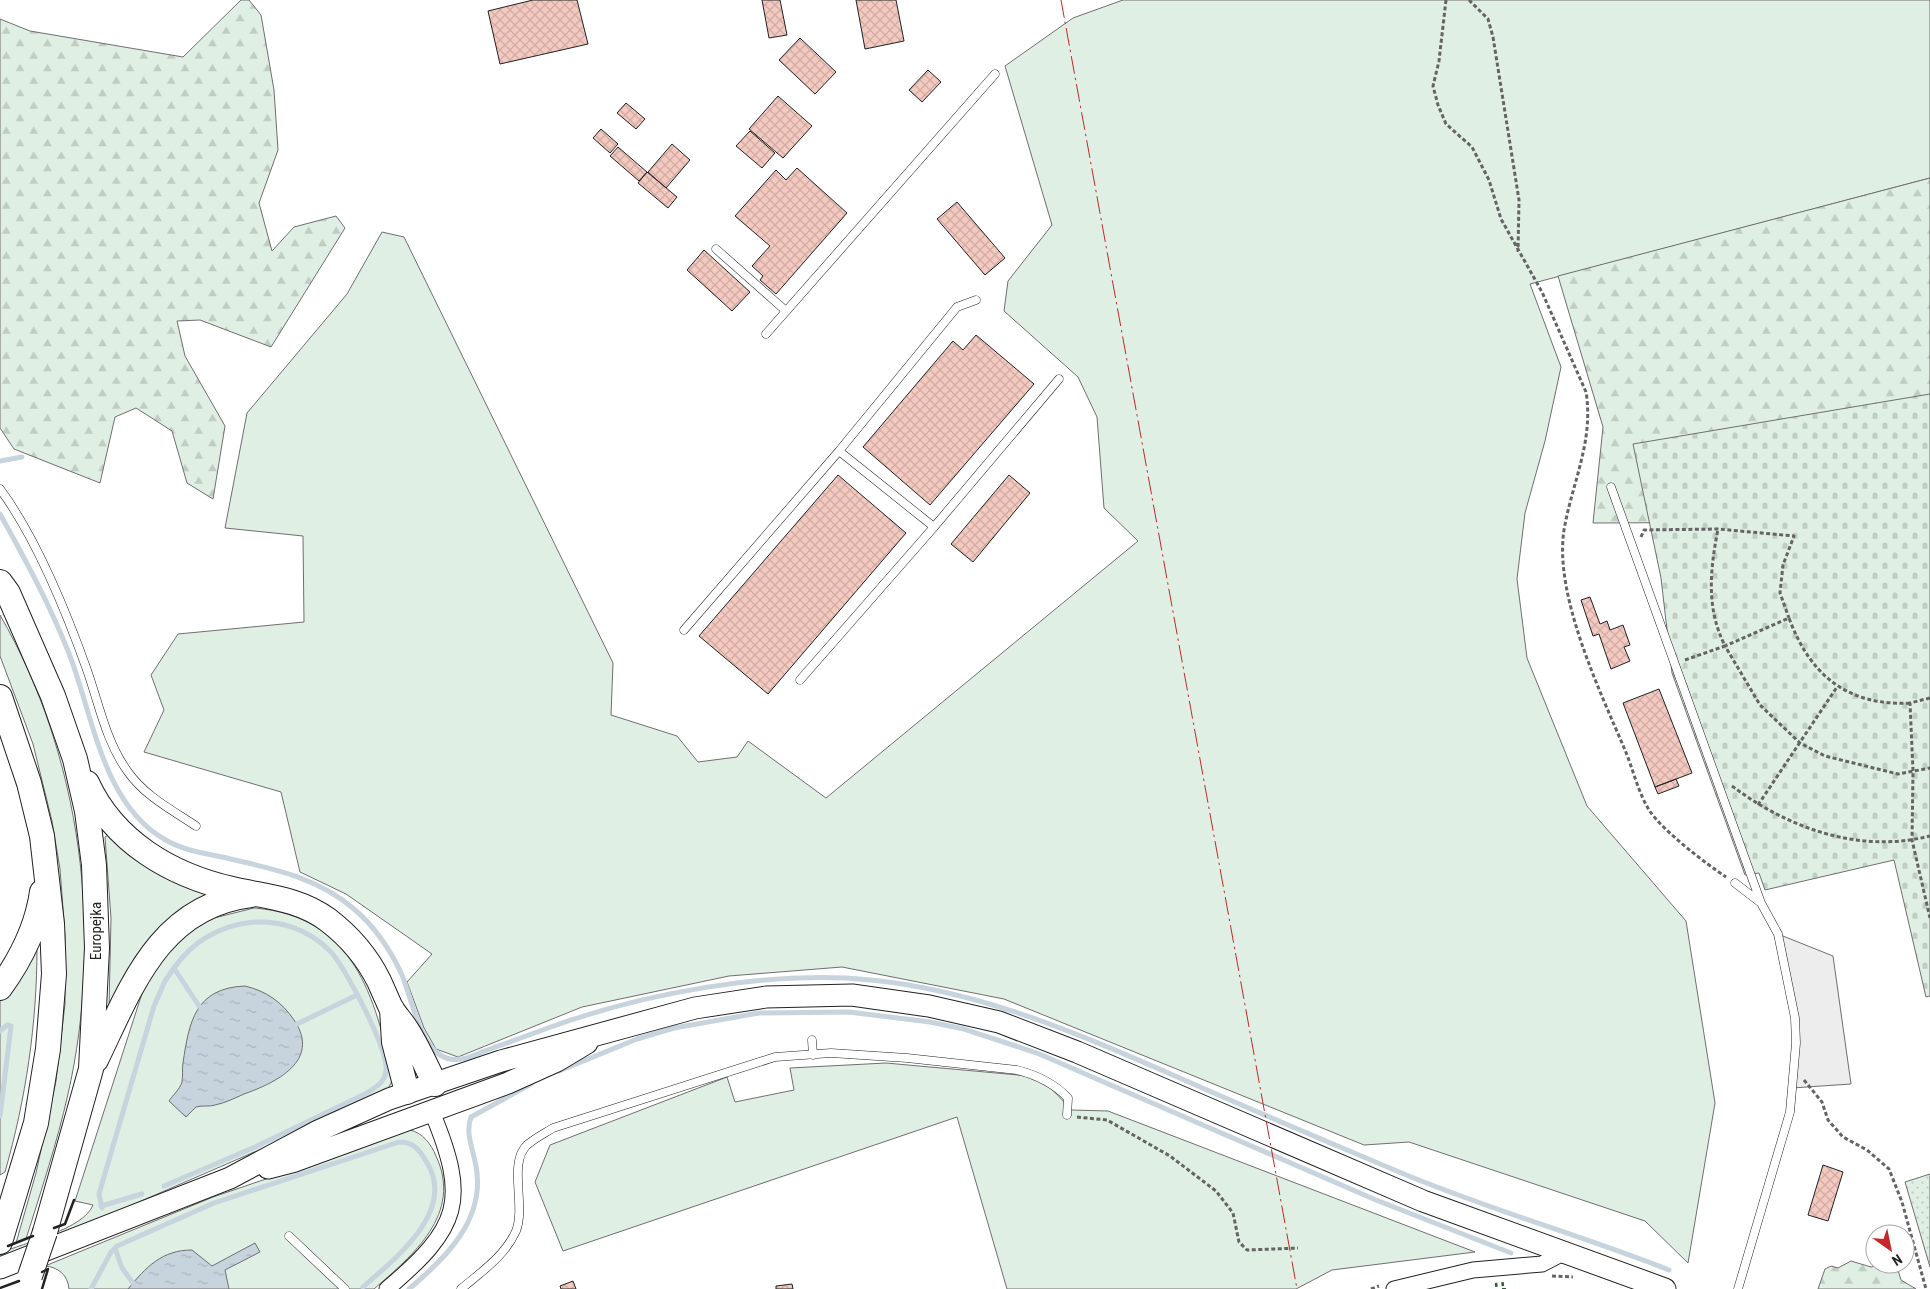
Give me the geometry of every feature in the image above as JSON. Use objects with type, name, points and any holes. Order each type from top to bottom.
[{"type":"main road","name":"Europejka","points":[[0,582],[8,593],[53,696],[76,759],[87,812],[97,907],[98,948],[91,1070],[45,1232],[28,1283]]},
{"type":"main road","points":[[0,697],[36,809],[46,868],[54,974],[48,1049],[34,1132],[0,1242]]},
{"type":"main road","points":[[76,759],[98,804],[117,827],[139,848],[156,860],[193,876],[231,889],[295,902],[319,914],[341,931],[366,960],[392,1009],[407,1030],[435,1084]]},
{"type":"main road","points":[[0,988],[14,968],[34,926],[46,868]]},
{"type":"main road","points":[[91,1070],[135,980],[154,950],[169,934],[200,911],[218,903],[237,897],[260,894]]},
{"type":"main road","points":[[392,1009],[394,1042],[408,1092]]},
{"type":"street","points":[[0,1268],[230,1178],[318,1132],[408,1092],[548,1046],[605,1033],[694,1008],[766,997],[852,995],[938,1008],[999,1022],[1077,1052],[1424,1201],[1665,1289]]},
{"type":"street","points":[[230,1178],[294,1161],[508,1083],[557,1061],[605,1033]]},
{"type":"street","points":[[432,1112],[437,1105],[438,1098],[435,1084]]},
{"type":"street","points":[[388,1289],[420,1261],[438,1238],[444,1230],[453,1204],[455,1184],[450,1158],[432,1112],[417,1106],[408,1092]]},
{"type":"street","points":[[1394,1289],[1473,1270],[1542,1264],[1563,1253]]},
{"type":"lane","points":[[766,334],[995,74]]},
{"type":"lane","points":[[716,249],[786,311]]},
{"type":"lane","points":[[684,630],[839,451],[957,307],[976,300]]},
{"type":"lane","points":[[800,680],[934,527],[1059,379]]},
{"type":"lane","points":[[839,451],[934,527]]},
{"type":"lane","points":[[1611,487],[1761,902],[1778,934],[1787,970],[1795,1018],[1794,1069],[1790,1112],[1738,1289]]},
{"type":"lane","points":[[0,489],[28,534],[58,597],[77,640],[110,740],[128,772],[156,800],[196,826]]},
{"type":"lane","points":[[1735,884],[1761,902]]},
{"type":"lane","points":[[812,1040],[813,1055]]},
{"type":"lane","points":[[461,1289],[496,1260],[516,1230],[520,1210],[520,1156],[527,1145],[553,1128],[775,1057],[830,1053],[907,1058],[1017,1070],[1033,1074],[1058,1088],[1068,1098],[1067,1115]]},
{"type":"lane","points":[[289,1236],[345,1289]]},
{"type":"path","points":[[1446,0],[1440,53],[1433,86],[1438,105],[1446,124],[1472,147],[1489,180],[1501,218],[1552,312],[1586,392],[1589,408],[1585,450],[1564,530],[1563,558],[1569,605],[1608,709],[1650,810],[1694,854],[1735,884]]},
{"type":"path","points":[[1469,0],[1488,19],[1494,37],[1519,200],[1518,252]]},
{"type":"path","points":[[1718,529],[1710,588],[1716,627],[1760,705],[1800,743],[1825,756],[1851,764],[1898,774],[1930,768]]},
{"type":"path","points":[[1633,552],[1644,530],[1718,529],[1794,536],[1783,565],[1780,593],[1796,638],[1809,659],[1837,687],[1869,699],[1890,704],[1910,703],[1930,698]]},
{"type":"path","points":[[1674,664],[1725,646],[1788,618]]},
{"type":"path","points":[[1758,805],[1837,687]]},
{"type":"path","points":[[1910,703],[1913,771],[1912,840],[1930,918]]},
{"type":"path","points":[[1715,773],[1758,805],[1805,828],[1837,837],[1878,843],[1912,840],[1930,836]]},
{"type":"path","points":[[1794,1069],[1822,1102],[1828,1120],[1843,1137],[1867,1150],[1889,1169],[1902,1202],[1926,1289]]},
{"type":"path","points":[[1067,1115],[1107,1120],[1170,1156],[1216,1191],[1232,1213],[1239,1242],[1247,1250],[1298,1248]]},
{"type":"green space","points":[[241,0],[249,0],[261,15],[274,90],[278,150],[259,203],[272,251],[294,227],[336,216],[345,228],[271,347],[200,320],[177,321],[185,356],[225,426],[213,499],[187,483],[172,431],[136,408],[115,417],[100,483],[14,449],[0,428],[0,19],[30,31],[183,57]]},
{"type":"green space","points":[[1123,0],[1930,0],[1930,178],[1530,284],[1561,367],[1545,441],[1525,513],[1517,579],[1527,658],[1587,806],[1686,921],[1715,1103],[1688,1263],[1645,1221],[1409,1142],[1364,1145],[1004,999],[842,967],[729,976],[582,1007],[458,1057],[436,1049],[424,1028],[407,982],[432,954],[346,894],[300,872],[281,792],[144,752],[164,710],[151,675],[178,634],[304,622],[303,536],[225,528],[247,413],[347,294],[382,232],[404,237],[613,663],[611,715],[677,736],[698,762],[737,757],[748,741],[826,798],[1138,541],[1104,508],[1097,417],[1078,377],[1004,311],[1008,281],[1052,225],[1005,66],[1073,18]]},
{"type":"green space","points":[[1930,178],[1930,675],[1810,522],[1593,523],[1603,427],[1558,276]]},
{"type":"green space","points":[[1930,394],[1930,996],[1926,997],[1894,860],[1765,890],[1759,873],[1745,875],[1672,673],[1661,578],[1633,444]]},
{"type":"green space","points":[[0,615],[28,670],[50,727],[67,787],[78,848],[84,910],[84,972],[79,1034],[68,1094],[54,1149],[26,1239],[16,1243],[36,1173],[56,1081],[65,1004],[65,935],[60,869],[52,821],[33,744],[0,656]]},
{"type":"green space","points":[[110,834],[217,892],[109,1008],[111,918],[105,837]]},
{"type":"green space","points":[[254,908],[288,914],[315,926],[337,944],[354,965],[378,1018],[393,1079],[388,1089],[365,1104],[109,1215],[0,1257],[0,1253],[66,1228],[87,1214],[93,1205],[75,1201],[147,978],[187,931],[214,918]]},
{"type":"green space","points":[[37,947],[35,1004],[29,1061],[19,1116],[5,1172],[0,1175],[0,1000]]},
{"type":"green space","points":[[886,1063],[1040,1077],[1072,1110],[1108,1111],[1475,1252],[1332,1270],[1296,1289],[1007,1289],[957,1117],[563,1251],[535,1182],[550,1145],[727,1077],[735,1102],[794,1090],[790,1068]]},
{"type":"green space","points":[[410,1130],[423,1136],[436,1156],[443,1177],[443,1196],[439,1215],[430,1232],[418,1247],[374,1289],[69,1289],[67,1280],[58,1270],[45,1266],[213,1197]]},
{"type":"green space","points":[[1930,1174],[1930,1267],[1905,1182]]},
{"type":"green space","points":[[1851,1261],[1865,1265],[1865,1274],[1899,1274],[1901,1280],[1916,1289],[1818,1289],[1825,1269],[1831,1266],[1838,1268]]},
{"type":"shaded area","points":[[1778,934],[1833,956],[1851,1084],[1792,1088],[1795,1018]]},
{"type":"water","points":[[245,986],[273,998],[294,1020],[301,1034],[302,1047],[299,1059],[281,1077],[269,1084],[213,1106],[196,1107],[186,1117],[169,1101],[182,1082],[185,1048],[192,1021],[205,1000],[215,993],[228,988]]},
{"type":"water","points":[[255,1243],[260,1252],[225,1270],[229,1289],[128,1289],[148,1267],[172,1253],[192,1250],[212,1266]]},
{"type":"building","points":[[533,0],[577,0],[588,44],[500,64],[488,11]]},
{"type":"building","points":[[762,0],[780,0],[787,35],[769,38]]},
{"type":"building","points":[[856,0],[896,0],[904,41],[865,49]]},
{"type":"building","points":[[800,38],[836,72],[815,94],[779,60]]},
{"type":"building","points":[[928,70],[941,82],[922,102],[909,90]]},
{"type":"building","points":[[778,96],[812,126],[783,158],[749,129]]},
{"type":"building","points":[[626,103],[645,119],[636,129],[617,113]]},
{"type":"building","points":[[601,129],[618,144],[610,153],[593,138]]},
{"type":"building","points":[[750,131],[775,153],[762,168],[736,146]]},
{"type":"building","points":[[672,144],[690,160],[666,188],[648,172]]},
{"type":"building","points":[[618,147],[647,172],[639,181],[610,156]]},
{"type":"building","points":[[797,168],[847,213],[776,294],[760,280],[763,276],[752,266],[770,246],[735,216],[776,170],[786,180]]},
{"type":"building","points":[[647,172],[677,197],[668,208],[638,183]]},
{"type":"building","points":[[957,202],[1005,258],[985,275],[937,219]]},
{"type":"building","points":[[704,250],[750,292],[732,311],[687,270]]},
{"type":"building","points":[[976,335],[1034,384],[930,505],[863,447],[953,341],[963,350]]},
{"type":"building","points":[[838,475],[906,533],[768,694],[699,636]]},
{"type":"building","points":[[1009,475],[1030,493],[973,562],[951,544]]},
{"type":"building","points":[[1590,597],[1600,624],[1607,621],[1610,630],[1623,625],[1630,645],[1624,647],[1630,661],[1611,669],[1599,634],[1593,636],[1581,600]]},
{"type":"building","points":[[1659,689],[1692,773],[1655,787],[1623,703]]},
{"type":"building","points":[[1676,779],[1679,786],[1658,794],[1655,787]]},
{"type":"building","points":[[1823,1165],[1843,1172],[1828,1221],[1808,1215]]},
{"type":"building","points":[[573,1281],[576,1289],[561,1289],[560,1286]]},
{"type":"building","points":[[792,1284],[793,1289],[776,1289],[776,1286]]},
{"type":"waterway","points":[[0,461],[22,457]]},
{"type":"waterway","points":[[0,514],[61,633],[77,675],[102,754],[113,780],[126,803],[143,823],[171,843],[192,851],[257,865],[308,881],[324,888],[354,909],[375,931],[393,957],[402,975],[422,1031],[434,1050],[444,1057],[461,1059],[585,1015],[625,1004],[707,987],[791,978],[871,980],[912,986],[992,1005],[1068,1031],[1399,1172],[1669,1270]]},
{"type":"waterway","points":[[164,1186],[255,1147],[367,1093],[382,1081],[386,1071],[381,1046],[374,1028],[346,973],[330,951],[312,936],[291,927],[270,922],[248,923],[227,928],[207,937],[189,950],[174,968],[199,1006]]},
{"type":"waterway","points":[[102,1208],[99,1194],[154,1006],[165,981],[174,968]]},
{"type":"waterway","points":[[297,1024],[357,995]]},
{"type":"waterway","points":[[559,1071],[637,1039],[674,1028],[759,1013],[849,1012],[930,1022],[964,1029],[1037,1053],[1376,1200],[1511,1253]]},
{"type":"waterway","points":[[0,1031],[7,1025],[11,1026],[0,1116]]},
{"type":"waterway","points":[[409,1289],[449,1250],[469,1220],[475,1203],[478,1185],[469,1135],[471,1117],[531,1084]]},
{"type":"waterway","points":[[91,1289],[111,1252],[117,1246],[214,1203],[399,1142],[408,1143],[421,1153],[434,1179],[434,1197],[429,1215],[419,1232],[406,1247],[363,1287]]},
{"type":"waterway","points":[[101,1206],[142,1194]]},
{"type":"waterway","points":[[115,1248],[122,1268],[133,1283]]},
{"type":"hedge","points":[[1495,1285],[1504,1284],[1504,1289]]},
{"type":"wall","points":[[54,1228],[65,1224],[74,1200]]},
{"type":"wall","points":[[8,1246],[33,1236]]},
{"type":"wall","points":[[42,1272],[48,1269],[42,1289]]},
{"type":"wall","points":[[0,1288],[19,1281]]},
{"type":"power","points":[[1061,0],[1297,1289]]}]
